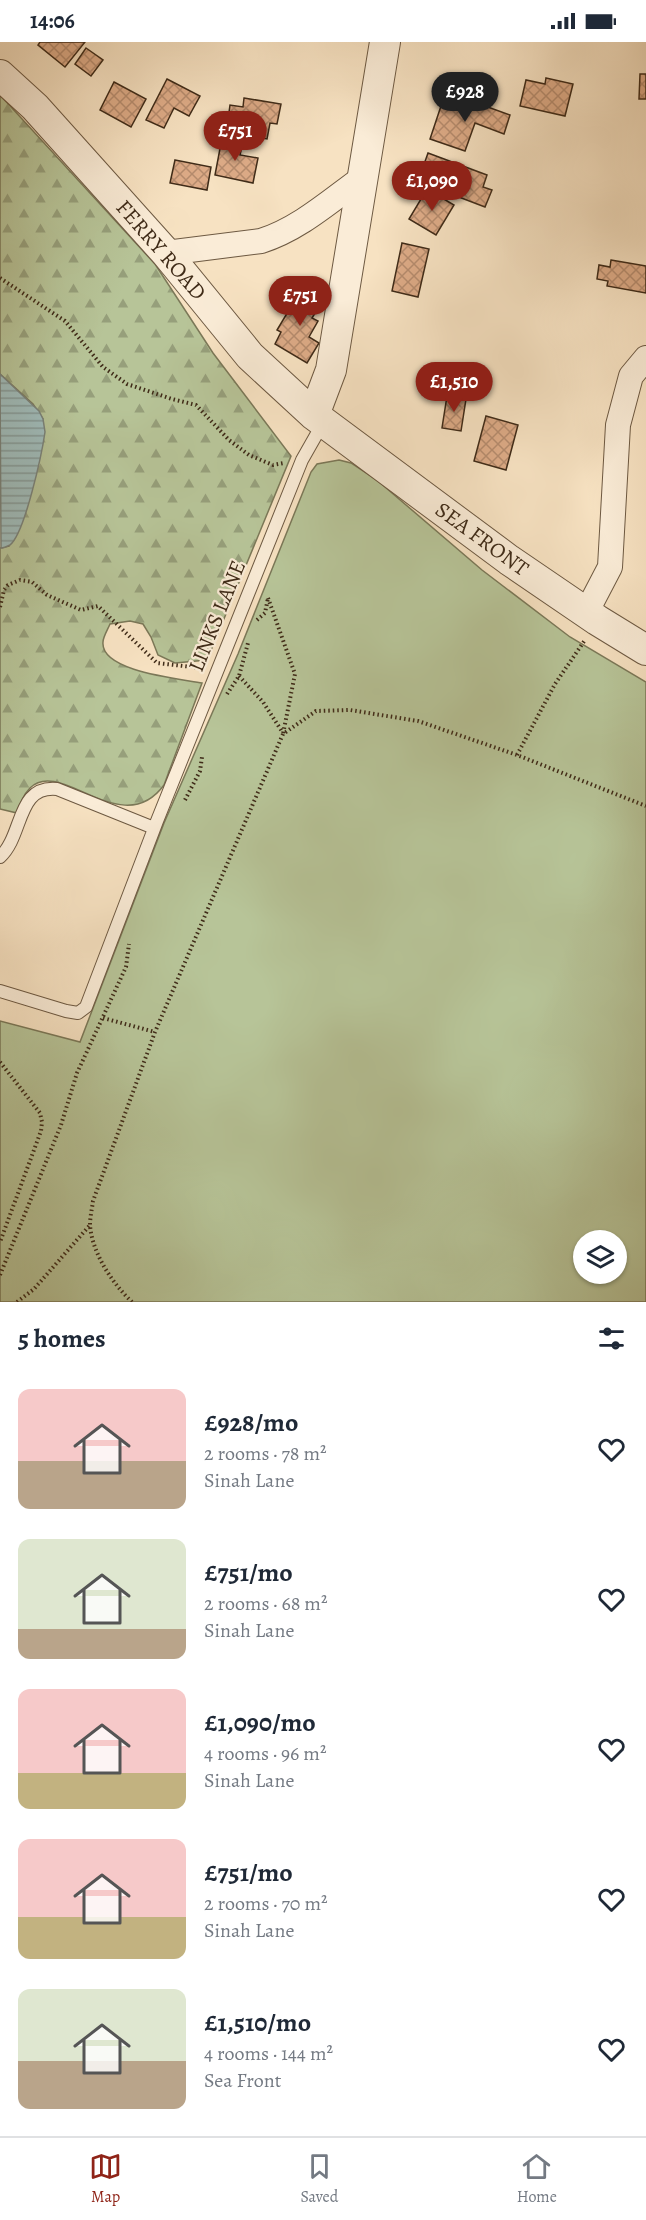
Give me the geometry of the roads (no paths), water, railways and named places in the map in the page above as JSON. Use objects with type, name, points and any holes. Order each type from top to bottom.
[{"type":"street","points":[[319,419],[331,370],[385,42]]},
{"type":"street","name":"FERRY ROAD","points":[[0,75],[35,107],[166,253],[250,356],[319,419]]},
{"type":"street","points":[[166,253],[261,241],[275,237],[299,224],[362,178]]},
{"type":"street","points":[[592,617],[610,567],[618,425],[631,376],[646,358]]},
{"type":"street","name":"SEA FRONT","points":[[319,419],[509,560],[592,617],[646,650]]},
{"type":"lane","name":"LINKS LANE","points":[[0,991],[66,1011],[82,1011],[86,1007],[154,828],[319,419]]},
{"type":"lane","points":[[0,857],[8,850],[30,798],[42,789],[57,789],[154,828]]},
{"type":"water","points":[[0,374],[39,411],[45,432],[27,510],[16,538],[10,545],[1,548]]}]
